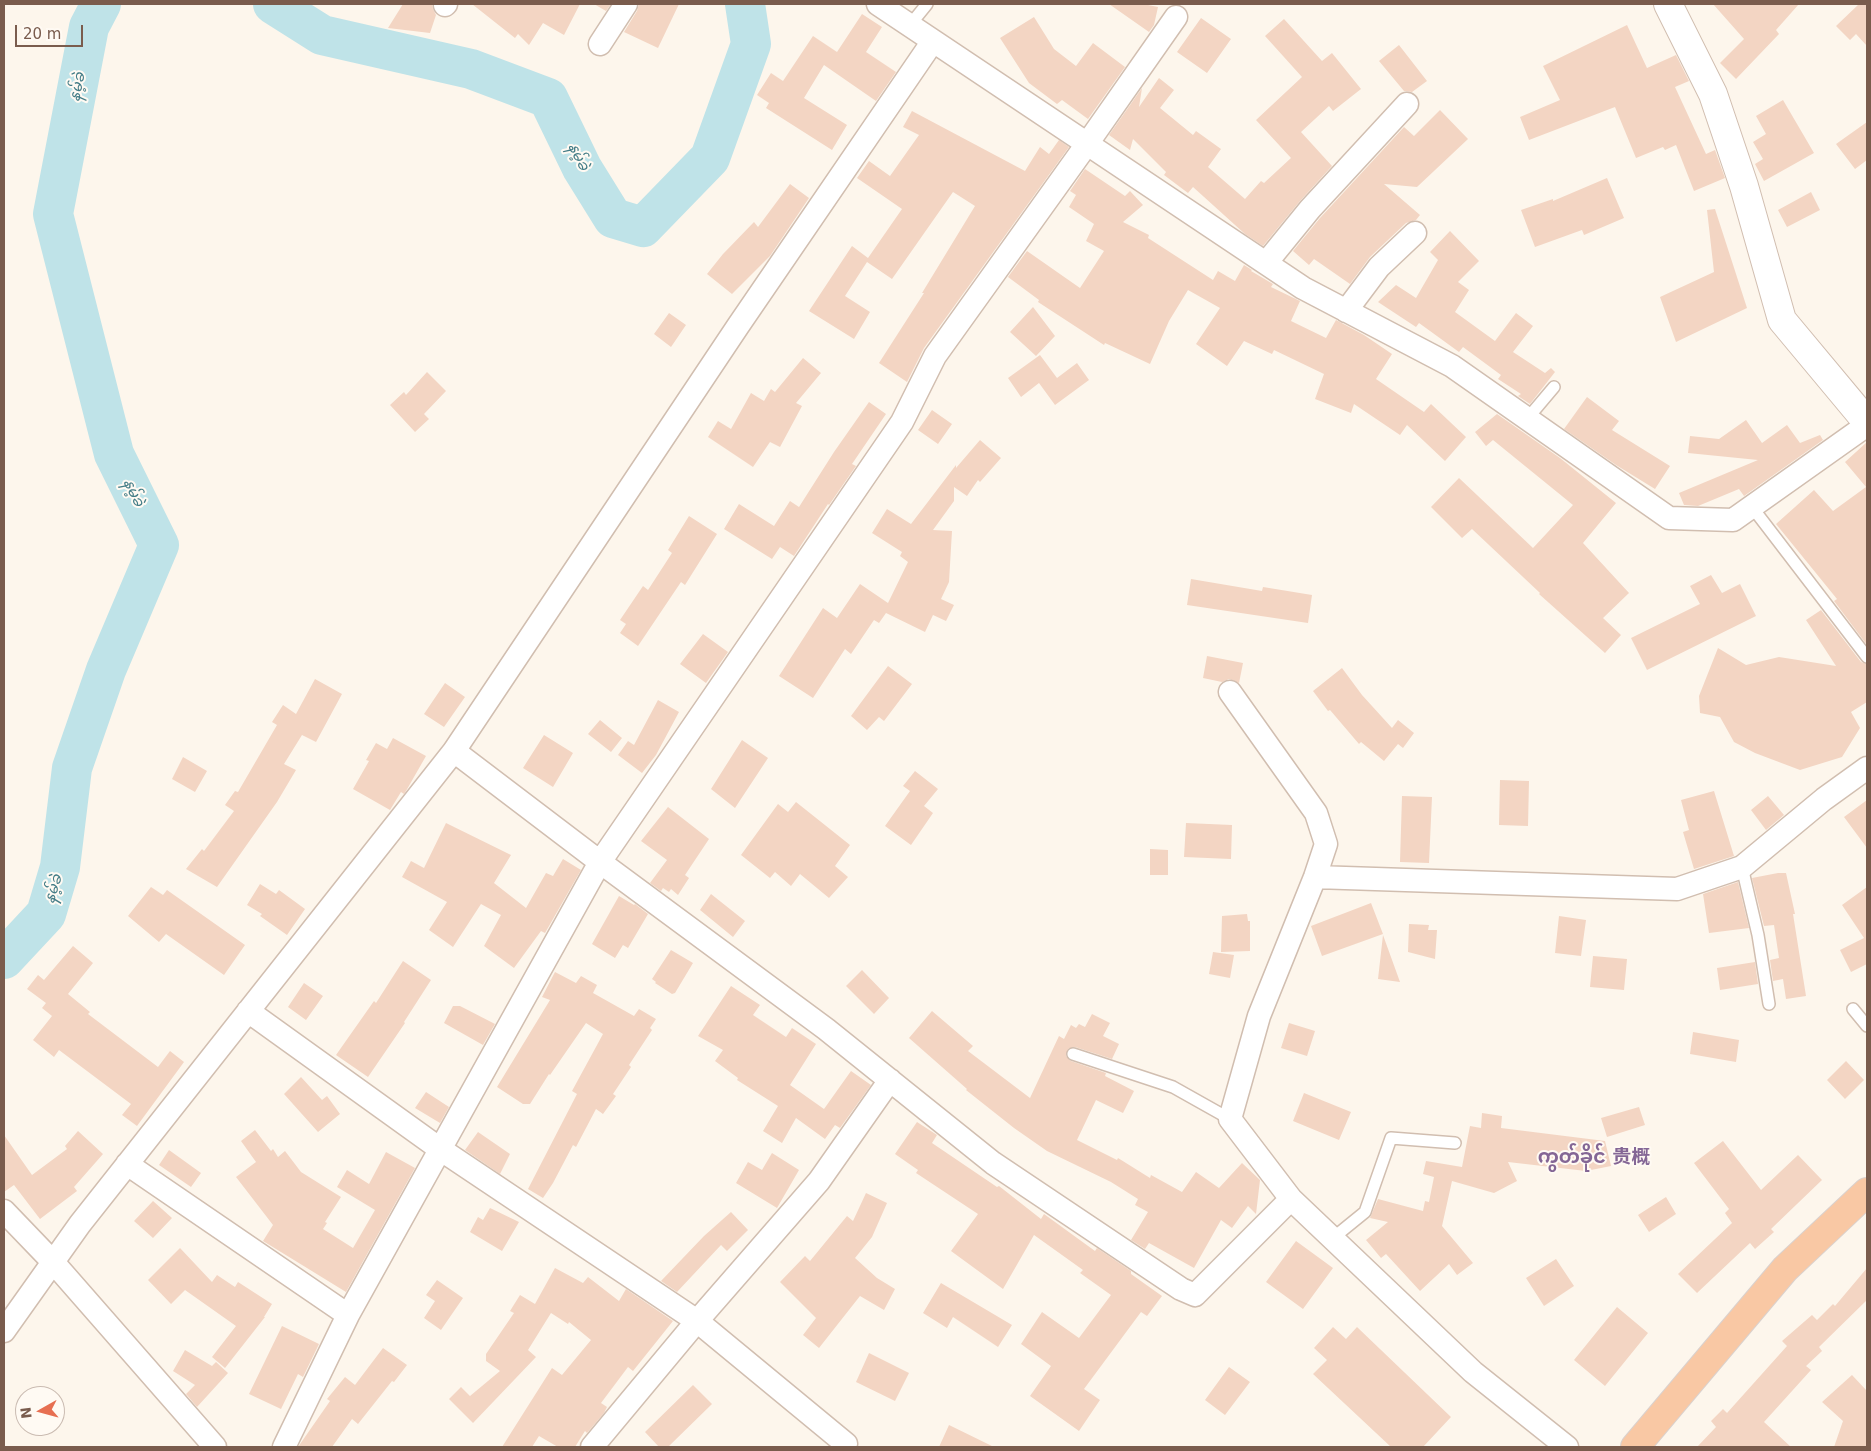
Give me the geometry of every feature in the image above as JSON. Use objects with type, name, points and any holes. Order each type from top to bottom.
[{"type":"highway","points":[[1635,1447],[1785,1269],[1867,1192]]},
{"type":"street","points":[[600,44],[626,4]]},
{"type":"street","points":[[878,4],[1303,288],[1452,366],[1669,518],[1734,520],[1867,423],[1782,320],[1744,186],[1712,94],[1668,4]]},
{"type":"street","points":[[284,1447],[348,1315],[600,862],[902,422],[935,356],[1176,17]]},
{"type":"street","points":[[4,1331],[80,1224],[454,751],[732,334],[933,42]]},
{"type":"street","points":[[1266,264],[1310,209],[1407,104]]},
{"type":"street","points":[[1346,311],[1379,267],[1415,233]]},
{"type":"street","points":[[1230,692],[1316,813],[1326,844],[1315,877],[1259,1016],[1230,1119],[1291,1198],[1473,1372],[1567,1447]]},
{"type":"street","points":[[454,751],[600,862],[826,1029],[993,1163],[1181,1290],[1195,1295],[1291,1198]]},
{"type":"street","points":[[1315,877],[1677,889],[1742,867],[1824,799],[1867,768]]},
{"type":"street","points":[[248,1011],[440,1149],[697,1322],[846,1444]]},
{"type":"street","points":[[592,1447],[819,1181],[890,1080]]},
{"type":"street","points":[[127,1164],[348,1315]]},
{"type":"street","points":[[4,1211],[53,1262],[215,1447]]},
{"type":"lane","points":[[910,25],[927,4]]},
{"type":"lane","points":[[1527,419],[1554,386]]},
{"type":"lane","points":[[1752,507],[1867,658]]},
{"type":"lane","points":[[1742,867],[1758,935],[1769,1004]]},
{"type":"lane","points":[[1853,1009],[1867,1026]]},
{"type":"lane","points":[[1073,1054],[1173,1087],[1230,1119]]},
{"type":"lane","points":[[1333,1238],[1365,1212],[1390,1138],[1455,1143]]},
{"type":"building","points":[[403,4],[432,4],[436,15],[430,33],[388,28]]},
{"type":"building","points":[[472,4],[580,4],[564,35],[543,23],[529,45],[518,34],[515,38]]},
{"type":"building","points":[[594,4],[611,4],[606,11]]},
{"type":"building","points":[[639,4],[679,4],[658,48],[624,32],[637,11]]},
{"type":"building","points":[[1109,4],[1143,4],[1158,7],[1154,25],[1149,32]]},
{"type":"building","points":[[1713,4],[1799,4],[1776,30],[1779,34],[1736,79],[1720,63],[1744,39]]},
{"type":"building","points":[[1859,4],[1867,4],[1867,46],[1856,34],[1850,40],[1836,26]]},
{"type":"building","points":[[862,14],[882,27],[866,52],[896,72],[876,101],[824,65],[804,98],[847,125],[832,150],[766,108],[769,103],[757,95],[771,73],[783,81],[813,36],[837,52]]},
{"type":"building","points":[[1034,17],[1054,49],[1076,66],[1093,43],[1125,67],[1088,119],[1062,100],[1057,104],[1029,83],[1000,38]]},
{"type":"building","points":[[1201,18],[1231,39],[1207,73],[1177,52]]},
{"type":"building","points":[[1284,19],[1322,61],[1332,53],[1361,89],[1333,111],[1329,106],[1301,132],[1332,166],[1263,246],[1245,234],[1193,187],[1188,193],[1164,175],[1166,172],[1133,139],[1130,150],[1109,135],[1142,88],[1139,107],[1159,78],[1174,90],[1160,108],[1193,135],[1196,131],[1221,149],[1208,167],[1245,199],[1261,181],[1264,183],[1291,158],[1256,120],[1302,77],[1265,36]]},
{"type":"building","points":[[1627,25],[1647,68],[1676,55],[1689,81],[1675,87],[1706,154],[1715,150],[1725,178],[1694,191],[1676,145],[1665,150],[1663,147],[1636,158],[1615,107],[1529,140],[1520,117],[1560,100],[1543,66]]},
{"type":"building","points":[[1399,45],[1427,81],[1412,92],[1404,91],[1379,61]]},
{"type":"building","points":[[1783,100],[1814,153],[1764,181],[1755,164],[1763,159],[1753,142],[1766,134],[1756,116]]},
{"type":"building","points":[[1440,110],[1468,139],[1417,187],[1384,184],[1420,215],[1416,220],[1406,223],[1370,257],[1350,284],[1314,259],[1309,265],[1293,251],[1320,218],[1404,127],[1414,136]]},
{"type":"building","points":[[912,111],[1025,171],[1040,147],[1049,154],[1059,140],[1069,147],[924,348],[907,382],[879,363],[924,293],[922,293],[975,206],[953,192],[892,279],[867,262],[845,296],[870,312],[854,339],[809,311],[852,246],[868,258],[902,209],[857,178],[869,161],[890,176],[919,135],[903,127]]},
{"type":"building","points":[[1867,122],[1867,160],[1855,169],[1836,144]]},
{"type":"building","points":[[1085,169],[1125,196],[1130,191],[1143,205],[1123,222],[1149,235],[1148,238],[1213,280],[1218,271],[1235,281],[1244,265],[1273,284],[1271,287],[1300,301],[1291,321],[1326,338],[1336,320],[1364,335],[1392,354],[1376,379],[1424,412],[1431,404],[1466,437],[1445,461],[1407,425],[1400,435],[1354,404],[1351,413],[1315,399],[1324,374],[1274,350],[1272,354],[1244,341],[1227,366],[1196,344],[1220,308],[1188,290],[1169,321],[1150,364],[1105,343],[1104,345],[1038,302],[1039,300],[1008,277],[1027,251],[1080,288],[1104,251],[1086,241],[1094,224],[1069,207],[1076,195],[1070,191]]},
{"type":"building","points":[[1607,178],[1624,218],[1584,235],[1582,230],[1535,247],[1521,210],[1553,199],[1553,201]]},
{"type":"building","points":[[790,184],[809,198],[770,256],[732,294],[707,274],[723,254],[754,222],[758,227]]},
{"type":"building","points":[[1811,192],[1820,210],[1787,227],[1778,210]]},
{"type":"building","points":[[1715,209],[1747,308],[1676,342],[1660,297],[1714,272],[1707,210]]},
{"type":"building","points":[[1450,231],[1479,261],[1458,282],[1469,290],[1455,312],[1495,341],[1516,313],[1533,326],[1513,352],[1545,373],[1551,368],[1555,372],[1530,404],[1518,396],[1521,394],[1498,379],[1501,375],[1463,347],[1459,352],[1419,323],[1416,327],[1378,302],[1396,285],[1416,298],[1438,260],[1430,252]]},
{"type":"building","points":[[1033,307],[1055,336],[1036,356],[1010,332]]},
{"type":"building","points":[[669,313],[686,325],[671,347],[654,334]]},
{"type":"building","points":[[1040,355],[1057,378],[1077,363],[1089,380],[1055,405],[1039,383],[1021,397],[1008,378]]},
{"type":"building","points":[[803,358],[821,373],[796,403],[802,406],[780,447],[770,442],[753,467],[708,437],[718,421],[731,429],[751,393],[764,401],[771,389],[775,392]]},
{"type":"building","points":[[427,372],[446,391],[424,414],[429,419],[415,432],[390,405],[404,392],[406,395]]},
{"type":"building","points":[[1587,397],[1619,421],[1612,430],[1670,466],[1655,489],[1564,429]]},
{"type":"building","points":[[869,402],[886,414],[852,464],[856,466],[828,504],[794,556],[780,547],[772,559],[724,529],[739,504],[774,526],[790,501],[799,507]]},
{"type":"building","points":[[932,410],[952,424],[938,444],[918,430]]},
{"type":"building","points":[[1497,414],[1560,458],[1616,503],[1583,543],[1629,593],[1603,618],[1621,635],[1605,653],[1539,594],[1472,529],[1462,538],[1431,507],[1459,478],[1533,548],[1573,505],[1493,440],[1486,446],[1475,432]]},
{"type":"building","points":[[1746,420],[1762,443],[1787,425],[1800,443],[1820,435],[1823,440],[1744,496],[1739,489],[1698,506],[1684,505],[1679,493],[1758,460],[1688,453],[1690,436],[1719,439]]},
{"type":"building","points":[[980,440],[1001,458],[980,482],[978,480],[967,496],[954,487],[954,501],[933,530],[952,531],[949,582],[941,599],[954,605],[946,621],[933,615],[925,632],[886,613],[879,623],[874,620],[851,654],[845,649],[813,698],[779,676],[823,608],[837,618],[860,584],[888,603],[908,562],[900,556],[902,552],[872,533],[887,509],[911,524],[956,465],[956,468]]},
{"type":"building","points":[[1867,442],[1867,645],[1834,601],[1837,599],[1776,524],[1814,490],[1833,511],[1866,487],[1845,462]]},
{"type":"building","points":[[689,516],[717,534],[685,585],[681,582],[638,646],[620,633],[626,624],[620,620],[643,586],[648,590],[672,553],[668,550]]},
{"type":"building","points":[[1711,575],[1722,593],[1740,584],[1756,616],[1647,670],[1631,638],[1700,604],[1690,586]]},
{"type":"building","points":[[1191,579],[1262,591],[1263,587],[1312,595],[1308,623],[1187,605]]},
{"type":"building","points":[[1821,610],[1861,662],[1867,664],[1867,702],[1851,712],[1860,728],[1842,757],[1800,770],[1755,753],[1734,742],[1720,717],[1700,713],[1699,696],[1718,648],[1746,665],[1779,657],[1836,666],[1806,620]]},
{"type":"building","points":[[703,634],[728,652],[706,683],[680,664]]},
{"type":"building","points":[[1207,656],[1243,663],[1239,683],[1229,679],[1222,682],[1203,678]]},
{"type":"building","points":[[888,666],[912,684],[884,721],[879,717],[867,730],[851,716]]},
{"type":"building","points":[[1342,668],[1362,695],[1392,728],[1398,720],[1414,733],[1403,748],[1398,744],[1384,761],[1361,742],[1359,744],[1330,710],[1328,711],[1313,691]]},
{"type":"building","points":[[315,679],[342,694],[316,742],[302,735],[284,764],[296,770],[277,802],[217,887],[186,869],[202,849],[204,851],[234,811],[225,805],[235,791],[238,792],[277,725],[272,722],[283,705],[296,714]]},
{"type":"building","points":[[445,683],[465,697],[444,727],[424,714]]},
{"type":"building","points":[[658,700],[679,712],[656,755],[642,773],[618,755],[628,741],[634,745]]},
{"type":"building","points":[[600,720],[622,738],[611,752],[588,734]]},
{"type":"building","points":[[544,735],[573,753],[553,787],[523,768]]},
{"type":"building","points":[[393,738],[426,756],[404,794],[401,792],[390,810],[353,789],[369,761],[366,760],[376,743],[387,749]]},
{"type":"building","points":[[742,740],[768,758],[735,808],[711,789]]},
{"type":"building","points":[[183,757],[207,771],[195,792],[172,779]]},
{"type":"building","points":[[915,771],[938,789],[924,806],[933,813],[911,845],[885,826],[910,791],[903,786]]},
{"type":"building","points":[[1500,780],[1529,781],[1528,826],[1499,825]]},
{"type":"building","points":[[1714,791],[1734,856],[1694,869],[1683,832],[1689,830],[1681,800]]},
{"type":"building","points":[[1402,796],[1432,797],[1429,863],[1400,862]]},
{"type":"building","points":[[1768,796],[1784,815],[1766,830],[1751,810]]},
{"type":"building","points":[[1867,800],[1867,848],[1844,817]]},
{"type":"building","points":[[796,802],[850,845],[835,866],[848,877],[829,898],[800,874],[791,886],[775,872],[770,878],[741,855],[778,804],[788,812]]},
{"type":"building","points":[[668,807],[709,839],[685,875],[689,878],[678,895],[671,889],[669,892],[663,888],[661,891],[650,883],[667,860],[641,841]]},
{"type":"building","points":[[446,823],[511,855],[494,883],[526,908],[546,873],[553,876],[563,859],[581,870],[545,933],[541,931],[514,968],[484,946],[501,915],[481,904],[453,947],[429,930],[447,902],[402,877],[411,861],[424,868]]},
{"type":"building","points":[[1186,823],[1232,825],[1231,859],[1184,857]]},
{"type":"building","points":[[1150,849],[1168,850],[1168,875],[1150,875]]},
{"type":"building","points":[[1786,873],[1795,914],[1793,914],[1806,996],[1786,999],[1783,979],[1773,981],[1770,960],[1779,958],[1774,925],[1764,926],[1752,878]]},
{"type":"building","points":[[1738,882],[1749,928],[1709,933],[1703,894]]},
{"type":"building","points":[[260,884],[276,894],[279,890],[305,909],[287,935],[260,916],[262,914],[247,905]]},
{"type":"building","points":[[151,887],[163,895],[167,890],[245,945],[224,975],[166,934],[159,942],[128,916]]},
{"type":"building","points":[[1867,887],[1867,964],[1851,972],[1840,950],[1864,938],[1842,905]]},
{"type":"building","points":[[711,894],[745,921],[733,937],[700,910]]},
{"type":"building","points":[[619,896],[635,904],[648,914],[628,948],[623,945],[615,958],[592,944]]},
{"type":"building","points":[[1371,903],[1383,934],[1322,956],[1311,926]]},
{"type":"building","points":[[1247,914],[1248,921],[1250,921],[1250,951],[1221,952],[1222,916]]},
{"type":"building","points":[[1559,916],[1586,920],[1581,956],[1555,953]]},
{"type":"building","points":[[1409,924],[1429,925],[1428,930],[1437,930],[1435,959],[1408,952]]},
{"type":"building","points":[[1383,935],[1400,982],[1378,979]]},
{"type":"building","points":[[73,946],[93,963],[68,994],[90,1012],[88,1014],[158,1067],[170,1051],[184,1062],[137,1126],[122,1115],[131,1104],[59,1050],[54,1057],[33,1040],[52,1016],[42,1008],[46,1003],[27,989],[38,975],[44,980]]},
{"type":"building","points":[[671,950],[693,963],[675,993],[672,994],[652,979]]},
{"type":"building","points":[[1213,952],[1234,955],[1230,978],[1209,974]]},
{"type":"building","points":[[1593,956],[1627,959],[1624,990],[1590,987]]},
{"type":"building","points":[[403,961],[431,980],[405,1023],[368,1077],[336,1055],[374,1001],[376,1003]]},
{"type":"building","points":[[1755,962],[1758,984],[1720,990],[1717,968]]},
{"type":"building","points":[[862,970],[889,998],[874,1014],[846,986]]},
{"type":"building","points":[[555,972],[576,983],[581,976],[597,985],[593,993],[634,1016],[639,1009],[656,1019],[650,1028],[652,1030],[629,1065],[631,1067],[613,1094],[616,1096],[603,1114],[596,1109],[576,1147],[573,1145],[543,1198],[528,1189],[577,1094],[572,1091],[603,1034],[586,1023],[530,1104],[523,1104],[497,1087],[550,1000],[542,997]]},
{"type":"building","points":[[304,983],[323,996],[306,1020],[288,1007]]},
{"type":"building","points":[[731,986],[760,1005],[753,1015],[786,1037],[792,1028],[816,1044],[790,1085],[824,1109],[851,1071],[871,1085],[840,1128],[835,1125],[825,1139],[796,1118],[782,1143],[763,1131],[778,1106],[737,1080],[738,1078],[715,1061],[723,1050],[698,1036]]},
{"type":"building","points":[[453,1006],[460,1006],[495,1024],[483,1045],[444,1023]]},
{"type":"building","points":[[932,1011],[973,1046],[968,1051],[1030,1098],[1059,1036],[1064,1039],[1071,1025],[1076,1028],[1079,1024],[1085,1027],[1092,1014],[1110,1023],[1103,1036],[1119,1044],[1112,1059],[1075,1047],[1068,1049],[1066,1056],[1071,1061],[1106,1073],[1105,1076],[1134,1091],[1123,1113],[1096,1100],[1077,1140],[1117,1160],[1118,1158],[1150,1178],[1151,1175],[1182,1192],[1196,1172],[1219,1188],[1242,1163],[1260,1180],[1256,1214],[1248,1206],[1232,1228],[1221,1220],[1194,1268],[1149,1243],[1145,1249],[1131,1240],[1148,1212],[1135,1205],[1138,1199],[1111,1182],[1047,1151],[1014,1128],[966,1090],[909,1038]]},
{"type":"building","points":[[1289,1023],[1315,1031],[1307,1056],[1281,1048]]},
{"type":"building","points":[[1693,1032],[1739,1040],[1736,1062],[1690,1054]]},
{"type":"building","points":[[1846,1061],[1864,1080],[1845,1099],[1827,1080]]},
{"type":"building","points":[[301,1077],[322,1100],[327,1096],[340,1114],[318,1132],[284,1094]]},
{"type":"building","points":[[426,1092],[449,1107],[440,1123],[415,1108]]},
{"type":"building","points":[[1304,1093],[1351,1112],[1339,1140],[1293,1121]]},
{"type":"building","points":[[1639,1107],[1645,1125],[1607,1137],[1601,1118]]},
{"type":"building","points":[[1482,1113],[1502,1116],[1501,1128],[1605,1141],[1611,1166],[1586,1171],[1508,1162],[1517,1181],[1494,1193],[1452,1181],[1442,1226],[1473,1263],[1457,1275],[1449,1264],[1420,1291],[1386,1254],[1381,1258],[1366,1240],[1388,1222],[1370,1218],[1378,1199],[1423,1211],[1425,1201],[1429,1202],[1434,1177],[1423,1174],[1426,1161],[1462,1167],[1470,1126],[1481,1128]]},
{"type":"building","points":[[917,1122],[937,1135],[932,1143],[997,1187],[999,1186],[1041,1219],[1044,1214],[1095,1251],[1097,1248],[1131,1271],[1131,1274],[1162,1296],[1147,1316],[1141,1312],[1084,1389],[1100,1400],[1079,1431],[1030,1396],[1051,1366],[1021,1344],[1042,1312],[1079,1338],[1111,1295],[1080,1273],[1083,1270],[1034,1235],[1003,1289],[951,1251],[978,1214],[916,1173],[918,1170],[895,1154]]},
{"type":"building","points":[[255,1130],[278,1157],[285,1151],[301,1172],[341,1197],[325,1222],[327,1223],[323,1229],[353,1248],[375,1210],[337,1187],[347,1170],[369,1184],[386,1152],[415,1168],[346,1292],[263,1241],[273,1225],[236,1177],[256,1162],[241,1141]]},
{"type":"building","points":[[78,1131],[103,1154],[74,1187],[77,1191],[40,1219],[14,1185],[4,1192],[4,1135],[32,1175],[67,1149],[65,1146]]},
{"type":"building","points":[[478,1132],[510,1154],[500,1174],[465,1150]]},
{"type":"building","points":[[1723,1141],[1761,1190],[1798,1155],[1822,1180],[1771,1229],[1774,1232],[1755,1249],[1750,1243],[1697,1293],[1678,1274],[1732,1223],[1725,1213],[1729,1209],[1694,1163]]},
{"type":"building","points":[[169,1150],[201,1173],[191,1187],[159,1165]]},
{"type":"building","points":[[772,1153],[799,1170],[777,1208],[736,1183],[748,1162],[762,1170]]},
{"type":"building","points":[[866,1193],[887,1203],[872,1237],[855,1258],[877,1278],[895,1289],[884,1310],[860,1296],[819,1348],[803,1335],[816,1318],[780,1282],[805,1256],[810,1261],[847,1216],[853,1221]]},
{"type":"building","points":[[1666,1197],[1676,1214],[1649,1232],[1638,1215]]},
{"type":"building","points":[[153,1201],[172,1218],[153,1238],[134,1221]]},
{"type":"building","points":[[490,1208],[519,1222],[502,1251],[470,1232],[478,1217],[483,1220]]},
{"type":"building","points":[[731,1212],[748,1230],[727,1251],[721,1245],[677,1292],[661,1281],[704,1236]]},
{"type":"building","points":[[1296,1241],[1333,1268],[1303,1309],[1266,1282]]},
{"type":"building","points":[[180,1248],[212,1282],[217,1275],[235,1287],[238,1282],[272,1304],[265,1317],[225,1368],[212,1357],[236,1326],[185,1290],[171,1304],[148,1280]]},
{"type":"building","points":[[1556,1259],[1574,1286],[1544,1306],[1526,1278]]},
{"type":"building","points":[[555,1268],[583,1283],[588,1277],[619,1301],[626,1289],[673,1321],[633,1371],[628,1367],[601,1403],[607,1407],[604,1413],[587,1433],[585,1431],[575,1447],[558,1447],[539,1436],[532,1447],[502,1447],[552,1368],[562,1375],[591,1340],[569,1322],[568,1324],[551,1313],[528,1350],[536,1357],[473,1423],[449,1399],[461,1387],[470,1396],[500,1371],[486,1361],[486,1354],[514,1313],[510,1311],[520,1295],[535,1304]]},
{"type":"building","points":[[1867,1268],[1867,1300],[1819,1347],[1822,1351],[1806,1366],[1811,1370],[1764,1422],[1791,1447],[1697,1447],[1716,1427],[1711,1421],[1723,1409],[1727,1413],[1787,1346],[1782,1341],[1812,1315],[1817,1320],[1833,1304],[1835,1306]]},
{"type":"building","points":[[437,1280],[463,1298],[441,1330],[424,1318],[435,1301],[426,1295]]},
{"type":"building","points":[[941,1283],[1012,1325],[998,1347],[953,1317],[947,1328],[923,1313]]},
{"type":"building","points":[[1617,1307],[1648,1333],[1605,1386],[1574,1360]]},
{"type":"building","points":[[282,1326],[319,1344],[303,1377],[298,1374],[281,1409],[249,1394]]},
{"type":"building","points":[[1333,1327],[1346,1339],[1357,1327],[1451,1417],[1423,1447],[1391,1447],[1313,1374],[1327,1360],[1314,1348]]},
{"type":"building","points":[[383,1348],[407,1365],[358,1424],[352,1419],[332,1447],[298,1447],[330,1401],[327,1399],[345,1377],[355,1385]]},
{"type":"building","points":[[185,1350],[212,1366],[216,1362],[228,1373],[197,1407],[186,1394],[195,1385],[173,1371]]},
{"type":"building","points":[[869,1353],[909,1373],[895,1401],[856,1382]]},
{"type":"building","points":[[1229,1367],[1250,1382],[1225,1415],[1205,1400]]},
{"type":"building","points":[[1852,1375],[1867,1391],[1867,1447],[1834,1447],[1843,1421],[1822,1402]]},
{"type":"building","points":[[693,1385],[712,1404],[668,1447],[659,1447],[645,1432]]},
{"type":"building","points":[[949,1425],[994,1447],[939,1447]]},
{"type":"waterway","name":"နမ့်ခဲ","points":[[4,959],[46,914],[60,867],[72,768],[106,670],[159,545],[114,454],[53,214],[89,27],[101,4]]},
{"type":"waterway","name":"နမ့်ခဲ","points":[[273,4],[322,35],[471,69],[548,98],[582,168],[613,218],[643,227],[710,158],[751,44],[745,4]]},
{"type":"district","name":"ကွတ်ခိုင် 贵概","points":[[1594,1158]]}]
